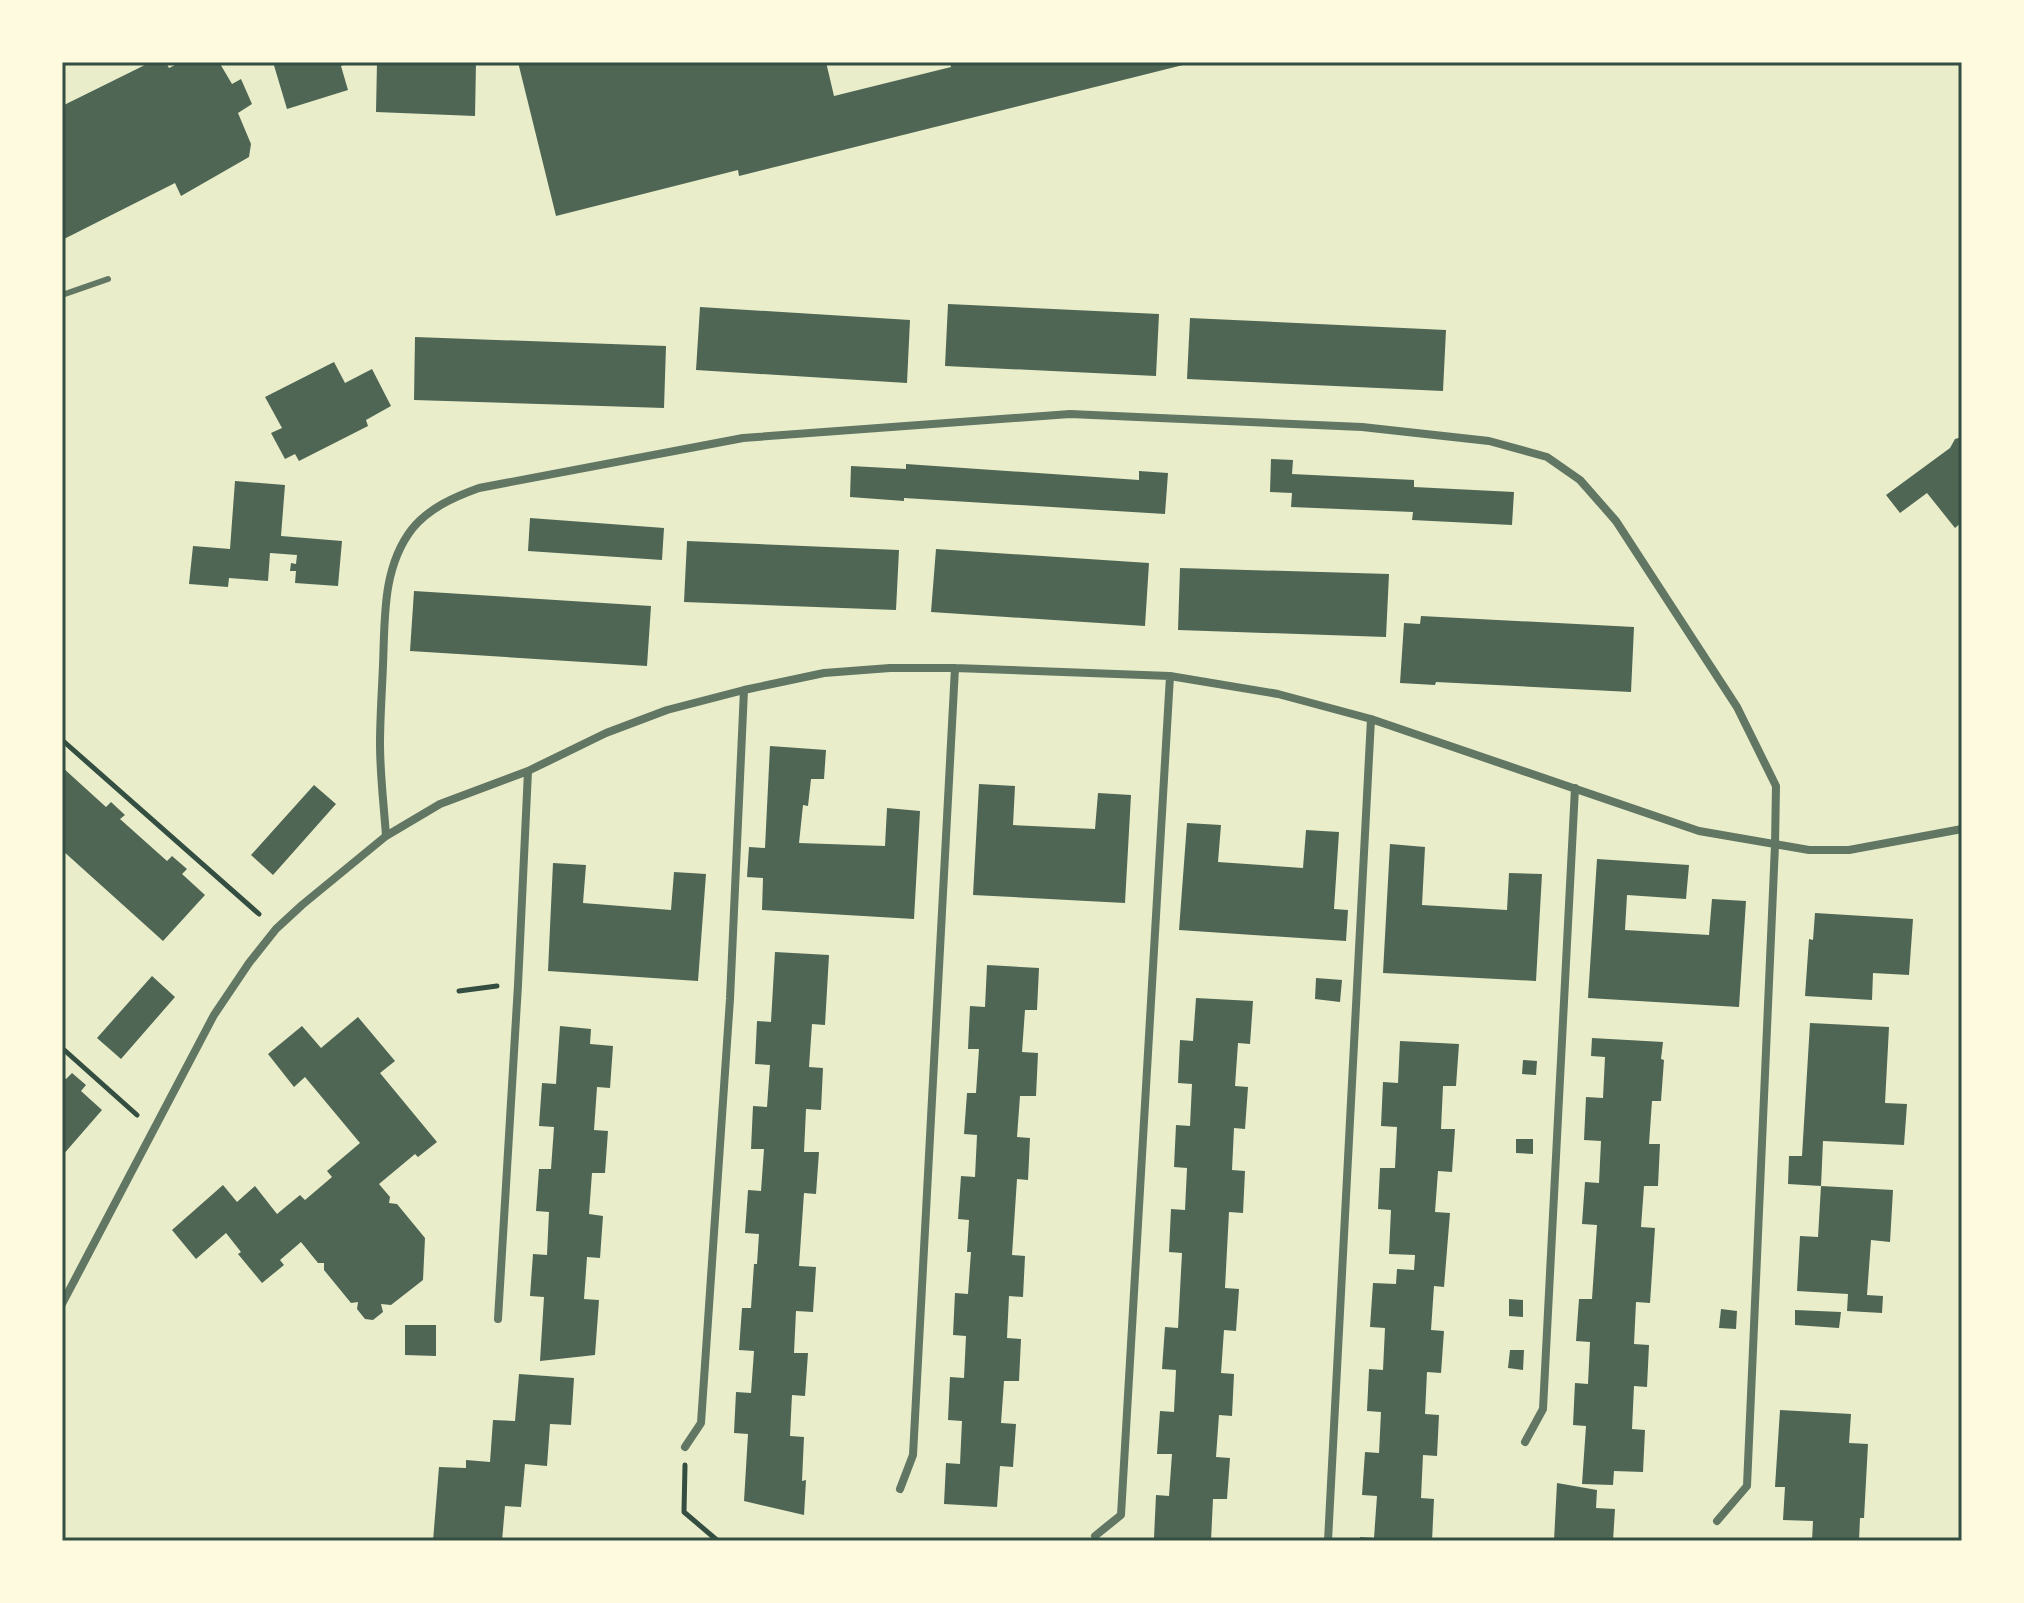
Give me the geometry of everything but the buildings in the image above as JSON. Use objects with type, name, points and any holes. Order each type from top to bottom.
[{"type":"street","points":[[386,836],[380,746],[389,578],[396,557],[412,530],[426,515],[458,495],[479,488],[743,438],[1070,414],[1362,427],[1489,441],[1547,457],[1580,480],[1616,521],[1737,707],[1776,786],[1747,1486],[1717,1521]]},
{"type":"street","points":[[62,1304],[214,1015],[276,929],[386,836],[440,804],[528,771],[606,733],[667,710],[744,690],[824,673],[890,668],[1170,676],[1278,694],[1371,719],[1699,831],[1809,850],[1849,850],[1962,829]]},
{"type":"street","points":[[900,1489],[913,1455],[955,668]]},
{"type":"street","points":[[1095,1536],[1121,1515],[1170,676]]},
{"type":"street","points":[[685,1447],[701,1423],[730,999],[744,690]]},
{"type":"street","points":[[1328,1541],[1371,719]]},
{"type":"street","points":[[498,1319],[528,771]]},
{"type":"street","points":[[1525,1442],[1543,1409],[1575,788]]},
{"type":"lane","points":[[62,295],[108,279]]},
{"type":"path","points":[[62,740],[276,929]]},
{"type":"path","points":[[459,991],[518,985]]},
{"type":"path","points":[[62,1048],[153,1129]]},
{"type":"path","points":[[685,1447],[684,1512],[718,1541]]}]
